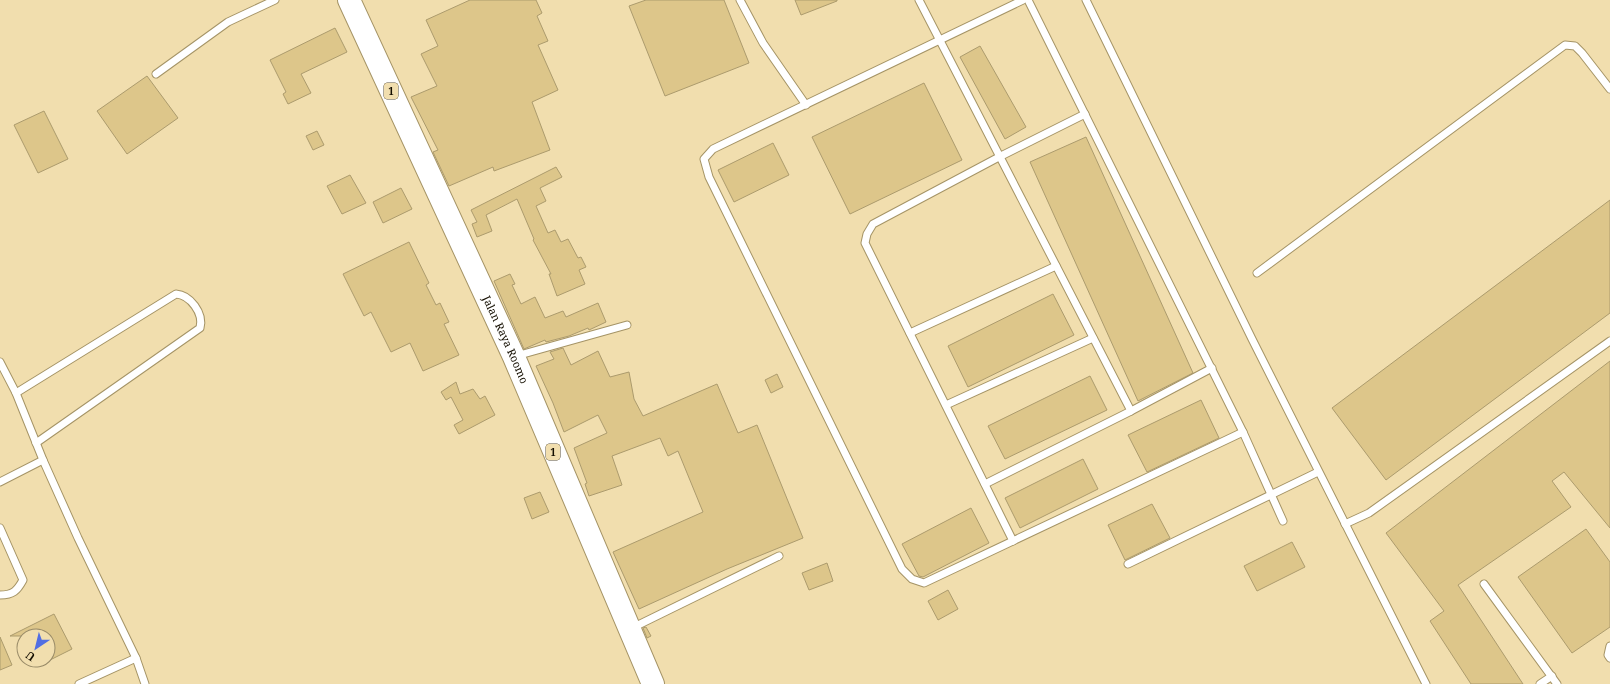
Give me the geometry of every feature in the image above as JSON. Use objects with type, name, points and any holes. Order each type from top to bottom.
[{"type":"highway","name":"Jalan Raya Roomo","points":[[349,0],[514,357],[577,509],[653,684]]},
{"type":"lane","points":[[156,74],[228,22],[276,0]]},
{"type":"lane","points":[[740,0],[763,43],[806,105]]},
{"type":"lane","points":[[919,0],[1131,411]]},
{"type":"lane","points":[[1023,0],[713,149],[704,159],[709,177],[902,569],[912,579],[924,583],[1243,432]]},
{"type":"lane","points":[[1028,0],[1212,368],[1283,521]]},
{"type":"lane","points":[[1086,0],[1318,472],[1426,684]]},
{"type":"lane","points":[[1257,273],[1565,45],[1575,46],[1610,89]]},
{"type":"lane","points":[[1013,541],[865,243],[867,234],[873,224],[999,157],[1085,114]]},
{"type":"lane","points":[[910,333],[1056,266]]},
{"type":"lane","points":[[16,393],[176,294],[188,297],[201,316],[200,328],[36,443]]},
{"type":"lane","points":[[514,357],[627,325]]},
{"type":"lane","points":[[946,405],[1093,338]]},
{"type":"lane","points":[[1345,524],[1369,513],[1610,341]]},
{"type":"lane","points":[[1,365],[16,393],[43,460],[136,658],[146,684]]},
{"type":"lane","points":[[985,484],[1131,411],[1212,368]]},
{"type":"lane","points":[[0,482],[43,460]]},
{"type":"lane","points":[[1128,564],[1318,472]]},
{"type":"lane","points":[[0,528],[23,580],[18,590],[10,595],[0,595]]},
{"type":"lane","points":[[630,629],[779,556]]},
{"type":"lane","points":[[1484,584],[1557,684]]},
{"type":"lane","points":[[1610,646],[1608,655],[1610,658]]},
{"type":"lane","points":[[79,684],[136,658]]},
{"type":"lane","points":[[1540,684],[1552,676]]},
{"type":"building","points":[[470,0],[536,0],[542,13],[537,16],[548,41],[538,45],[558,90],[532,102],[550,150],[494,171],[493,167],[449,186],[433,152],[438,150],[411,97],[437,86],[421,54],[438,46],[426,20]]},
{"type":"building","points":[[646,0],[724,0],[749,63],[665,96],[629,6]]},
{"type":"building","points":[[795,0],[837,0],[837,1],[801,15]]},
{"type":"building","points":[[335,28],[347,52],[301,74],[311,93],[288,104],[283,94],[286,92],[270,60]]},
{"type":"building","points":[[980,46],[1026,127],[1005,139],[960,57]]},
{"type":"building","points":[[147,76],[178,118],[127,154],[97,111]]},
{"type":"building","points":[[924,83],[962,160],[850,214],[812,137]]},
{"type":"building","points":[[44,111],[68,159],[38,173],[14,125]]},
{"type":"building","points":[[317,131],[324,145],[313,150],[306,136]]},
{"type":"building","points":[[1086,137],[1193,373],[1138,401],[1030,162]]},
{"type":"building","points":[[773,143],[789,175],[734,202],[718,170]]},
{"type":"building","points":[[556,167],[562,177],[540,188],[546,201],[536,206],[548,233],[555,230],[561,242],[568,239],[578,258],[581,257],[586,267],[579,270],[585,284],[557,296],[549,274],[551,274],[533,240],[534,239],[517,199],[486,215],[492,231],[477,237],[472,224],[477,222],[471,210]]},
{"type":"building","points":[[350,175],[366,203],[342,214],[327,186]]},
{"type":"building","points":[[401,188],[412,209],[383,223],[373,202]]},
{"type":"building","points":[[1610,200],[1610,313],[1386,480],[1332,408]]},
{"type":"building","points":[[409,242],[429,283],[426,285],[436,305],[440,303],[449,322],[444,324],[459,355],[423,371],[410,343],[391,352],[371,312],[364,316],[343,274]]},
{"type":"building","points":[[510,274],[515,284],[512,285],[521,304],[535,297],[545,318],[563,311],[566,317],[598,303],[606,322],[589,330],[588,328],[569,336],[546,342],[545,340],[524,349],[494,281]]},
{"type":"building","points":[[1053,294],[1074,335],[968,387],[948,346]]},
{"type":"building","points":[[563,348],[571,365],[598,351],[610,377],[629,372],[634,399],[643,416],[717,384],[738,433],[757,425],[803,538],[727,569],[639,609],[613,552],[703,512],[678,451],[668,456],[660,438],[612,456],[622,485],[589,496],[585,484],[587,483],[574,448],[607,433],[598,415],[564,432],[536,366],[554,359],[550,352]]},
{"type":"building","points":[[1610,361],[1610,528],[1564,472],[1552,481],[1571,507],[1458,585],[1523,684],[1471,684],[1430,621],[1444,611],[1386,533]]},
{"type":"building","points":[[777,374],[783,387],[771,393],[765,380]]},
{"type":"building","points":[[1090,376],[1107,410],[1005,459],[988,426]]},
{"type":"building","points":[[456,382],[460,394],[473,389],[480,399],[485,396],[495,415],[459,434],[454,425],[463,420],[451,397],[446,400],[441,392]]},
{"type":"building","points":[[1201,400],[1219,438],[1147,472],[1128,435]]},
{"type":"building","points":[[1083,459],[1098,489],[1020,528],[1005,498]]},
{"type":"building","points":[[540,492],[549,512],[532,519],[524,498]]},
{"type":"building","points":[[1152,504],[1170,538],[1125,560],[1108,525]]},
{"type":"building","points":[[971,508],[989,543],[923,577],[919,576],[902,544]]},
{"type":"building","points":[[1586,529],[1610,562],[1610,627],[1572,653],[1518,577]]},
{"type":"building","points":[[1292,542],[1305,567],[1257,591],[1244,566]]},
{"type":"building","points":[[827,563],[833,581],[809,590],[802,573]]},
{"type":"building","points":[[948,590],[958,609],[938,620],[928,601]]},
{"type":"building","points":[[54,614],[72,649],[56,657],[56,628],[26,628]]},
{"type":"building","points":[[646,627],[651,636],[647,638],[643,628]]},
{"type":"building","points":[[0,637],[12,665],[0,670]]}]
